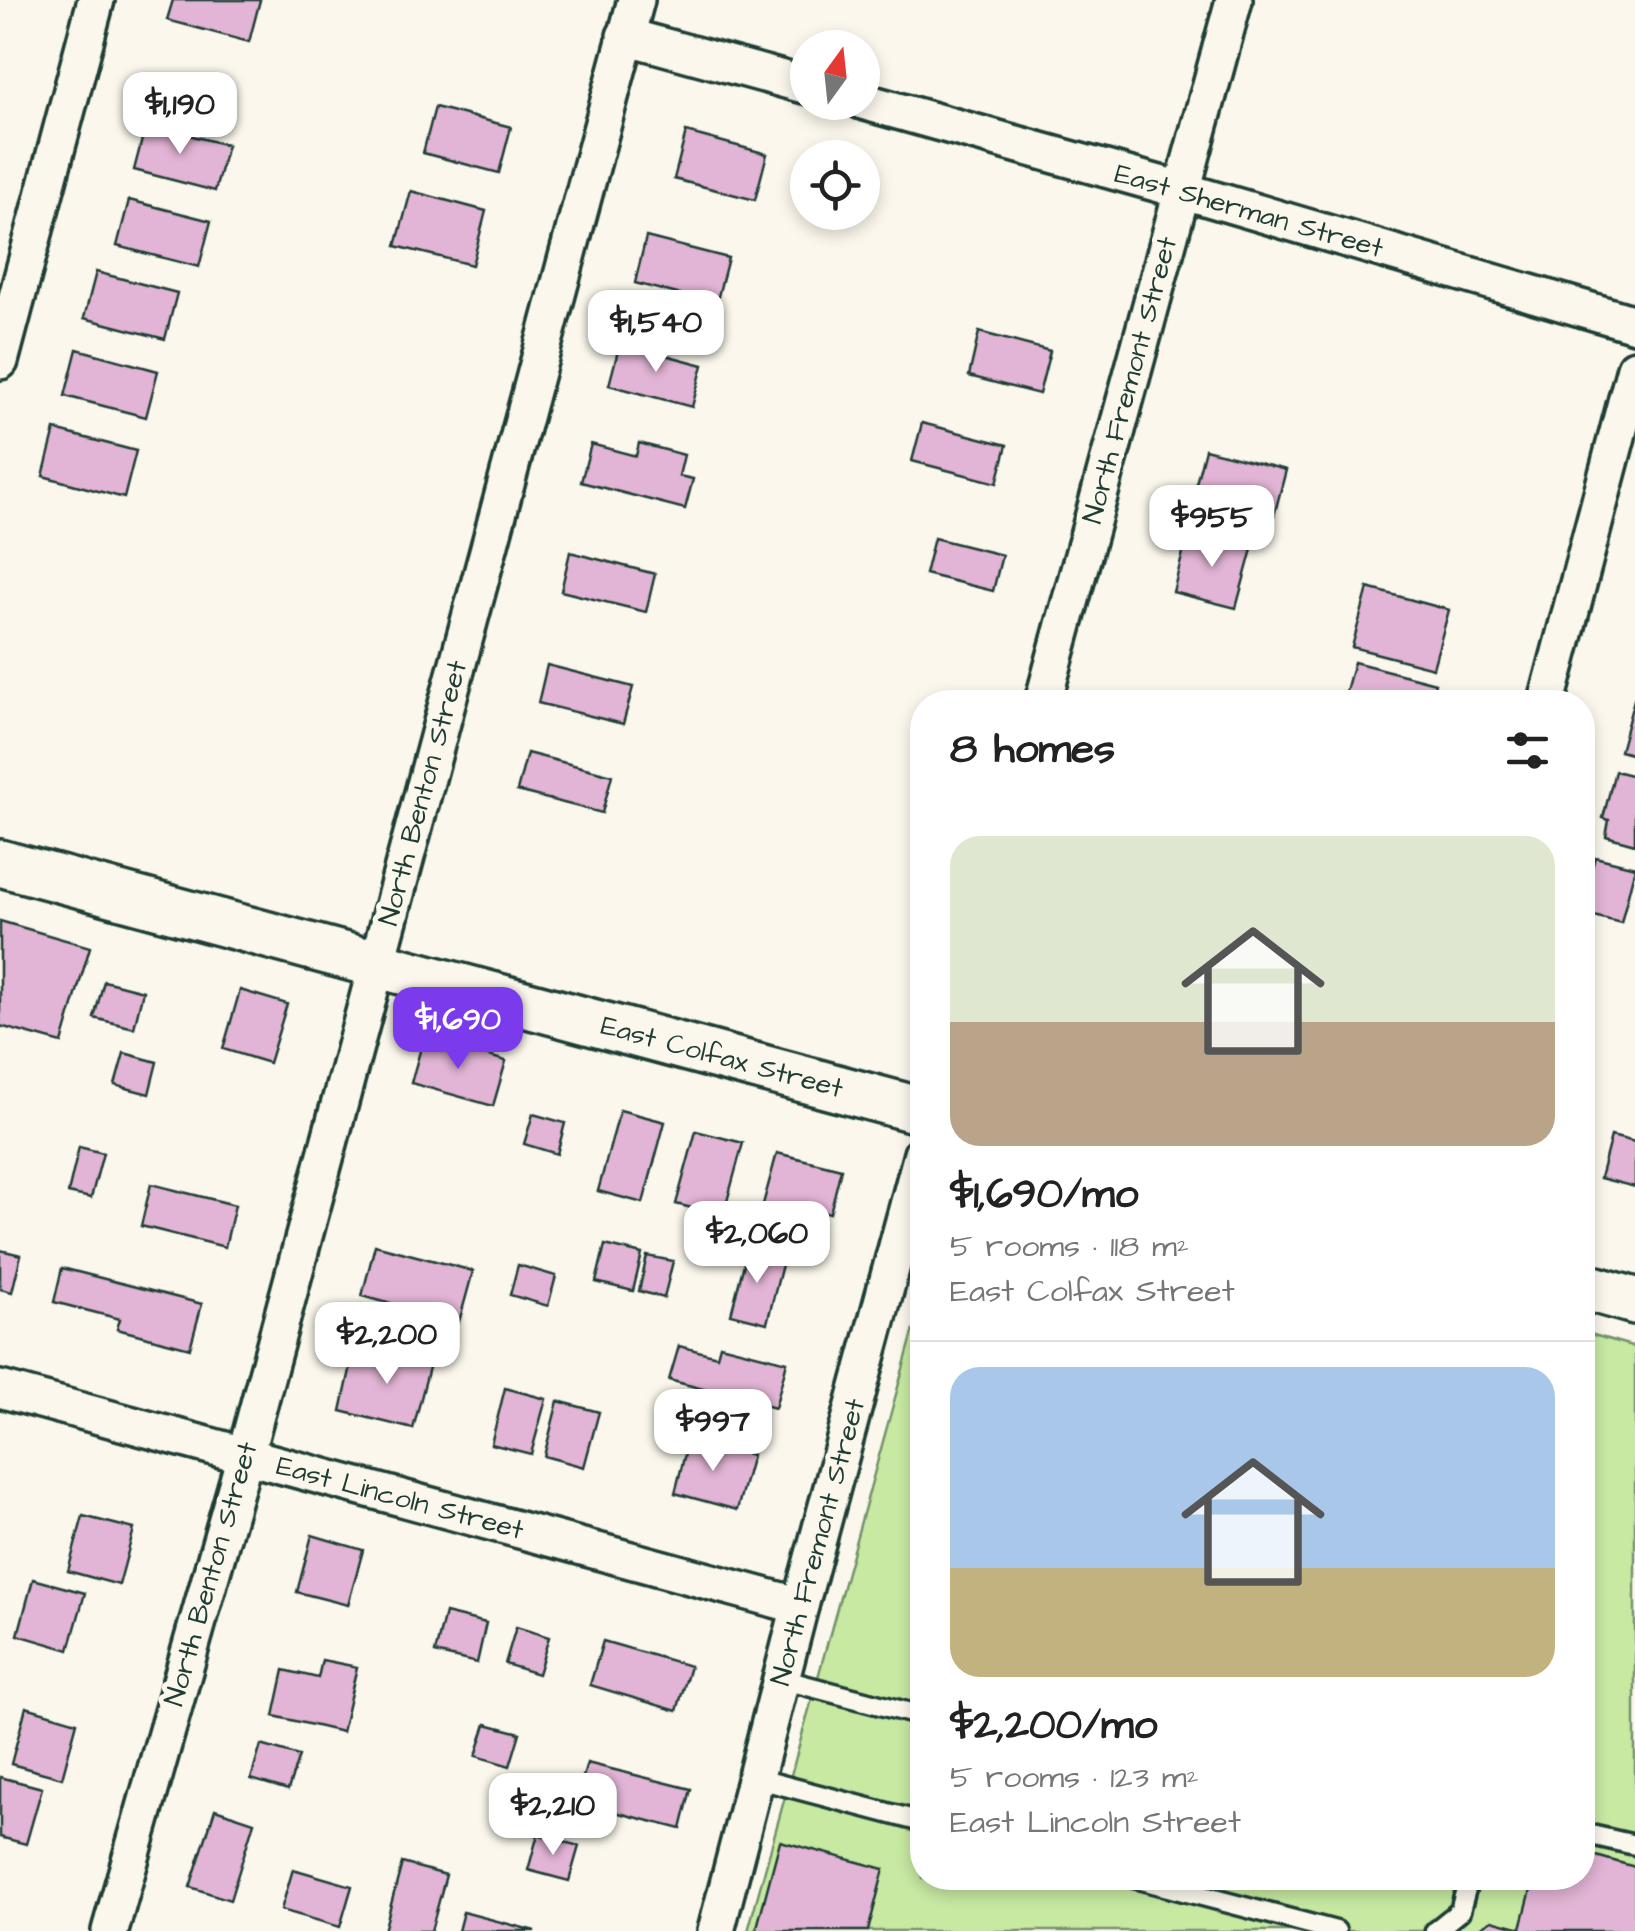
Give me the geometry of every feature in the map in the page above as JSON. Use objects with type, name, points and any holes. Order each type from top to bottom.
[{"type":"street","points":[[0,360],[96,0]]},
{"type":"street","name":"North Benton Street","points":[[110,1931],[245,1456],[636,0]]},
{"type":"street","name":"North Fremont Street","points":[[1047,690],[1234,0]]},
{"type":"street","points":[[625,36],[790,81]]},
{"type":"street","name":"East Sherman Street","points":[[880,107],[1181,190],[1635,324]]},
{"type":"street","points":[[1550,690],[1635,368]]},
{"type":"street","name":"East Colfax Street","points":[[0,863],[910,1108]]},
{"type":"street","name":"North Fremont Street","points":[[716,1931],[910,1198]]},
{"type":"street","points":[[1595,1290],[1635,1301]]},
{"type":"street","name":"East Lincoln Street","points":[[0,1389],[800,1606]]},
{"type":"lane","points":[[781,1679],[910,1713]]},
{"type":"lane","points":[[756,1778],[910,1819]]},
{"type":"lane","points":[[1595,1837],[1635,1845]]},
{"type":"lane","points":[[1213,1890],[1336,1931]]},
{"type":"lane","points":[[1435,1931],[1460,1910],[1466,1890]]},
{"type":"green space","points":[[1595,1335],[1635,1347],[1635,1931],[748,1931],[910,1344],[910,1890],[1595,1890]]},
{"type":"building","points":[[173,0],[260,0],[249,42],[167,20]]},
{"type":"building","points":[[435,107],[511,127],[499,173],[423,153]]},
{"type":"building","points":[[146,124],[227,145],[215,191],[134,170]]},
{"type":"building","points":[[686,132],[767,154],[755,200],[674,179]]},
{"type":"building","points":[[411,191],[486,211],[472,265],[396,246]]},
{"type":"building","points":[[129,200],[211,221],[199,267],[117,246]]},
{"type":"building","points":[[646,237],[728,258],[716,304],[635,283]]},
{"type":"building","points":[[96,272],[177,293],[165,339],[84,318]]},
{"type":"building","points":[[979,332],[1050,351],[1039,394],[969,376]]},
{"type":"building","points":[[620,343],[703,365],[692,407],[609,385]]},
{"type":"building","points":[[77,349],[158,371],[146,417],[65,396]]},
{"type":"building","points":[[922,423],[1007,445],[997,483],[912,461]]},
{"type":"building","points":[[55,430],[136,451],[124,498],[43,476]]},
{"type":"building","points":[[639,443],[684,455],[679,476],[693,479],[685,509],[581,482],[591,444],[636,456]]},
{"type":"building","points":[[1205,449],[1286,470],[1274,516],[1193,495]]},
{"type":"building","points":[[1188,533],[1252,549],[1236,608],[1173,592]]},
{"type":"building","points":[[934,538],[1002,555],[993,591],[925,574]]},
{"type":"building","points":[[570,552],[655,574],[646,612],[561,591]]},
{"type":"building","points":[[1368,588],[1449,610],[1433,668],[1352,647]]},
{"type":"building","points":[[1354,662],[1435,683],[1433,690],[1346,690]]},
{"type":"building","points":[[547,665],[633,687],[623,724],[538,703]]},
{"type":"building","points":[[1635,696],[1635,755],[1620,751]]},
{"type":"building","points":[[527,753],[612,775],[602,813],[517,791]]},
{"type":"building","points":[[1615,771],[1635,776],[1635,844],[1606,836],[1609,820],[1603,818]]},
{"type":"building","points":[[1595,857],[1635,867],[1621,923],[1595,916]]},
{"type":"building","points":[[0,921],[90,947],[62,1043],[0,1026]]},
{"type":"building","points":[[104,981],[143,991],[134,1028],[94,1018]]},
{"type":"building","points":[[240,990],[287,1004],[269,1063],[223,1049]]},
{"type":"building","points":[[424,1037],[506,1061],[493,1106],[411,1083]]},
{"type":"building","points":[[124,1053],[157,1062],[149,1094],[115,1085]]},
{"type":"building","points":[[620,1110],[665,1122],[643,1203],[598,1191]]},
{"type":"building","points":[[533,1114],[565,1123],[557,1154],[524,1144]]},
{"type":"building","points":[[696,1131],[743,1143],[723,1216],[676,1204]]},
{"type":"building","points":[[1611,1136],[1635,1142],[1635,1187],[1600,1178]]},
{"type":"building","points":[[79,1147],[103,1153],[91,1198],[68,1193]]},
{"type":"building","points":[[777,1153],[841,1169],[830,1213],[816,1210],[813,1221],[762,1208]]},
{"type":"building","points":[[151,1184],[235,1205],[225,1247],[141,1226]]},
{"type":"building","points":[[375,1245],[473,1271],[459,1322],[362,1296]]},
{"type":"building","points":[[605,1245],[642,1254],[633,1291],[596,1282]]},
{"type":"building","points":[[748,1248],[784,1257],[767,1323],[731,1314]]},
{"type":"building","points":[[0,1250],[21,1255],[12,1292],[0,1289]]},
{"type":"building","points":[[647,1256],[673,1261],[664,1298],[639,1291]]},
{"type":"building","points":[[518,1265],[556,1276],[548,1306],[510,1295]]},
{"type":"building","points":[[62,1268],[202,1304],[190,1348],[117,1329],[120,1319],[54,1302]]},
{"type":"building","points":[[720,1345],[787,1362],[775,1408],[669,1380],[679,1346],[717,1356]]},
{"type":"building","points":[[393,1346],[432,1356],[413,1429],[341,1411],[354,1352],[389,1361]]},
{"type":"building","points":[[505,1388],[546,1399],[531,1454],[491,1444]]},
{"type":"building","points":[[558,1401],[599,1412],[584,1467],[544,1456]]},
{"type":"building","points":[[689,1438],[752,1455],[737,1510],[675,1493]]},
{"type":"building","points":[[83,1516],[134,1529],[119,1585],[68,1571]]},
{"type":"building","points":[[312,1535],[363,1550],[348,1605],[297,1592]]},
{"type":"building","points":[[33,1579],[85,1593],[69,1650],[18,1635]]},
{"type":"building","points":[[445,1613],[486,1623],[477,1663],[435,1653]]},
{"type":"building","points":[[516,1627],[549,1637],[538,1674],[505,1664]]},
{"type":"building","points":[[603,1641],[690,1666],[677,1711],[590,1685]]},
{"type":"building","points":[[322,1660],[357,1667],[342,1732],[274,1716],[284,1670],[318,1678]]},
{"type":"building","points":[[26,1707],[77,1722],[62,1778],[11,1764]]},
{"type":"building","points":[[486,1724],[520,1733],[510,1766],[476,1756]]},
{"type":"building","points":[[261,1745],[299,1756],[288,1790],[251,1779]]},
{"type":"building","points":[[587,1763],[691,1789],[681,1829],[576,1802]]},
{"type":"building","points":[[0,1777],[42,1788],[26,1844],[0,1837]]},
{"type":"building","points":[[215,1809],[254,1822],[230,1900],[190,1887]]},
{"type":"building","points":[[538,1834],[579,1846],[569,1881],[528,1870]]},
{"type":"building","points":[[780,1841],[884,1869],[868,1931],[756,1931]]},
{"type":"building","points":[[1595,1856],[1635,1867],[1635,1931],[1474,1931],[1492,1920],[1521,1928],[1531,1890],[1595,1890]]},
{"type":"building","points":[[402,1863],[446,1875],[431,1931],[384,1931]]},
{"type":"building","points":[[293,1869],[352,1886],[340,1927],[281,1910]]},
{"type":"building","points":[[463,1912],[535,1931],[458,1931]]}]
